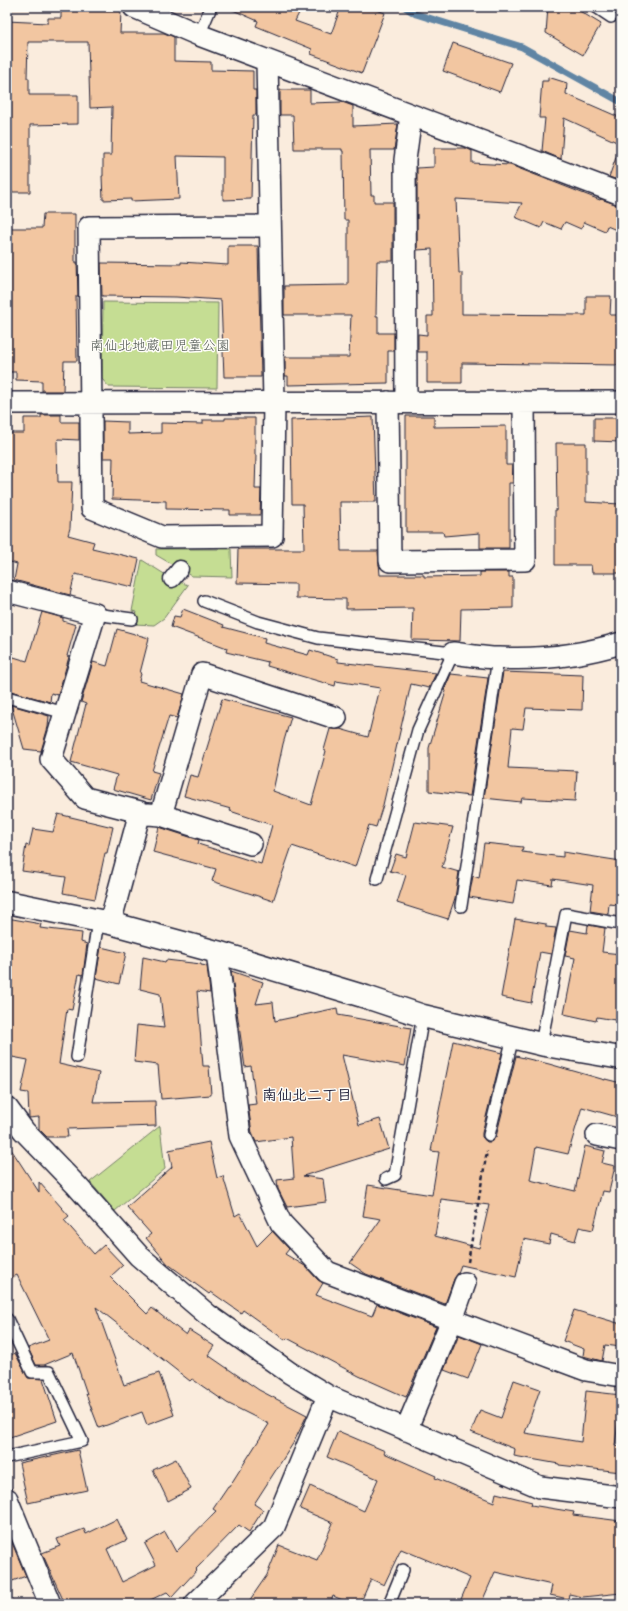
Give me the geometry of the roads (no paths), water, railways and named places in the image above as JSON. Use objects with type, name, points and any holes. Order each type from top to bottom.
[{"type":"street","points":[[134,7],[199,35],[621,194]]},
{"type":"street","points":[[267,61],[274,402],[272,536],[162,537],[92,508],[88,227],[270,226]]},
{"type":"street","points":[[411,115],[405,160],[390,561],[526,560],[524,402]]},
{"type":"street","points":[[7,403],[621,402]]},
{"type":"street","points":[[7,591],[95,614],[51,759],[85,798],[140,812],[161,815],[251,844]]},
{"type":"street","points":[[453,653],[498,658],[548,657],[598,651],[621,644]]},
{"type":"street","points":[[161,815],[202,674],[336,718]]},
{"type":"street","points":[[104,922],[140,812]]},
{"type":"street","points":[[7,902],[104,922],[217,952],[366,997],[423,1016],[541,1044],[621,1058]]},
{"type":"street","points":[[217,952],[240,1136],[281,1223],[327,1272],[586,1370],[621,1376]]},
{"type":"street","points":[[7,1108],[24,1131],[77,1186],[139,1256],[208,1315],[290,1373],[328,1396],[540,1488],[621,1497]]},
{"type":"street","points":[[597,1135],[621,1140]]},
{"type":"street","points":[[406,1430],[452,1320],[465,1283]]},
{"type":"street","points":[[196,1604],[274,1527],[328,1396]]},
{"type":"street","points":[[7,1500],[50,1604]]},
{"type":"lane","points":[[199,35],[211,7]]},
{"type":"lane","points":[[596,7],[611,17]]},
{"type":"lane","points":[[204,601],[258,622],[318,638],[453,653],[418,730],[377,879]]},
{"type":"lane","points":[[95,614],[132,619]]},
{"type":"lane","points":[[460,906],[498,658]]},
{"type":"lane","points":[[7,697],[65,713]]},
{"type":"lane","points":[[541,1044],[566,914],[621,924]]},
{"type":"lane","points":[[77,1057],[104,922]]},
{"type":"lane","points":[[386,1179],[395,1175],[423,1016]]},
{"type":"lane","points":[[489,1135],[513,1037]]},
{"type":"lane","points":[[7,1319],[32,1372],[49,1372],[82,1441],[7,1457]]},
{"type":"lane","points":[[389,1604],[403,1570]]},
{"type":"waterway","points":[[405,7],[416,14],[522,47],[621,102]]},
{"type":"district","name":"南仙北二丁目","points":[[307,1095]]},
{"type":"park label","name":"南仙北地蔵田児童公園","points":[[160,345]]}]
